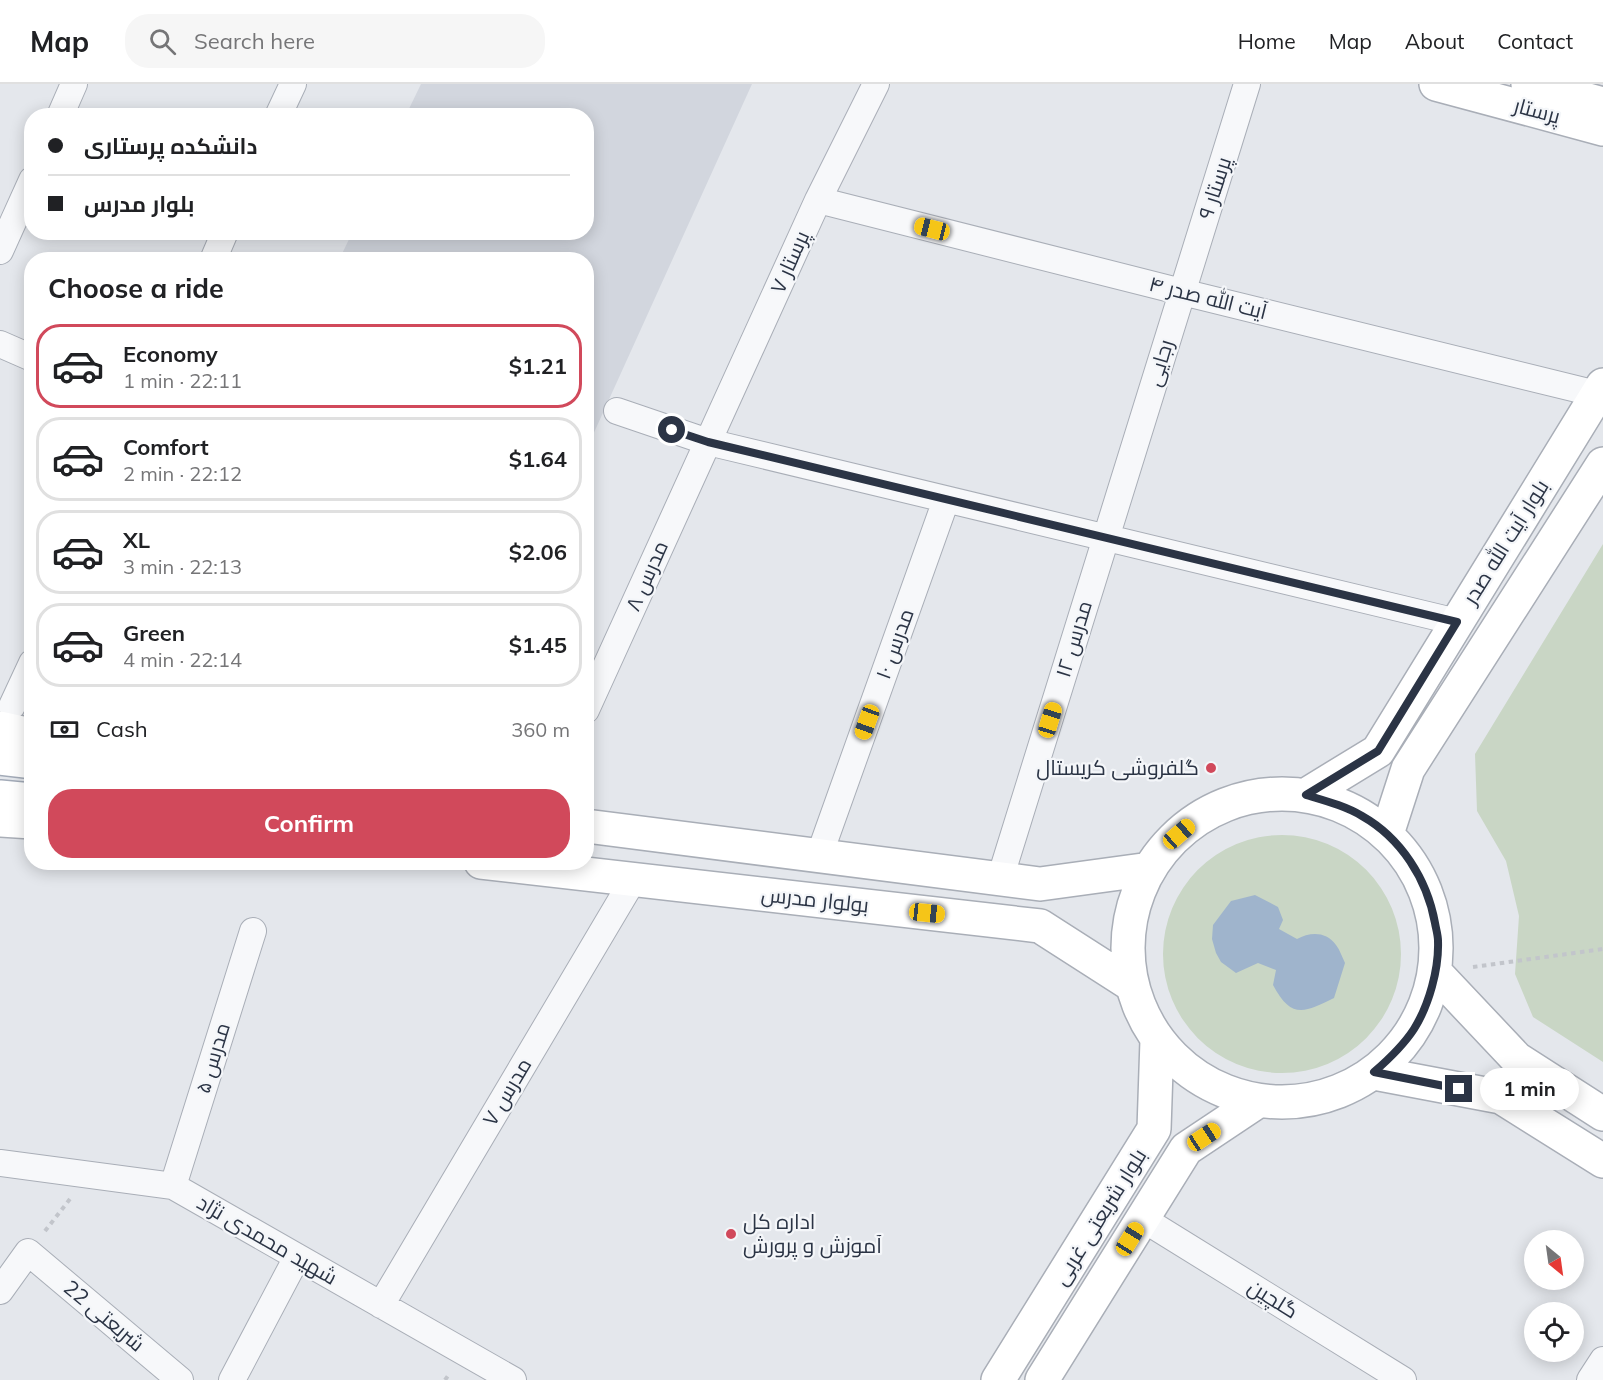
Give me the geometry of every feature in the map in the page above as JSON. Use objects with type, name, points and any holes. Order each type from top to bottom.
[{"type":"main road","name":"پرستار","points":[[1436,84],[1603,129]]},
{"type":"main road","name":"پرستار","points":[[1528,84],[1603,104]]},
{"type":"main road","name":"بلوار آیت الله صدر","points":[[1306,795],[1378,751],[1600,389]]},
{"type":"main road","name":"بلوار آیت الله صدر","points":[[1387,834],[1408,769],[1603,464]]},
{"type":"main road","points":[[6,717],[24,729]]},
{"type":"main road","points":[[0,758],[24,761]]},
{"type":"main road","points":[[1276,794],[1306,795],[1335,803],[1363,816],[1387,834],[1407,856],[1423,883],[1433,911],[1438,940],[1435,972],[1428,1001],[1415,1028],[1396,1053],[1374,1072],[1348,1088],[1319,1098],[1289,1103],[1258,1101],[1229,1094],[1202,1081],[1177,1062],[1157,1040],[1142,1014],[1132,985],[1127,956],[1129,926],[1137,896],[1150,869],[1168,844],[1191,824],[1217,809],[1246,798],[1276,794]]},
{"type":"main road","points":[[0,797],[24,799]]},
{"type":"main road","points":[[0,820],[24,822]]},
{"type":"main road","name":"بولوار مدرس","points":[[594,827],[1040,884],[1150,869]]},
{"type":"main road","name":"بولوار مدرس","points":[[549,870],[1040,926],[1132,985]]},
{"type":"main road","points":[[1435,972],[1517,1059],[1603,1114]]},
{"type":"main road","name":"بلوار شریعتی غربی","points":[[998,1380],[1154,1129],[1157,1040]]},
{"type":"main road","points":[[1374,1072],[1501,1097],[1603,1161]]},
{"type":"main road","name":"بلوار شریعتی غربی","points":[[1042,1380],[1186,1149],[1258,1101]]},
{"type":"street","points":[[64,108],[74,84]]},
{"type":"street","points":[[282,108],[292,84]]},
{"type":"street","name":"پرستار ۷","points":[[708,442],[818,200],[876,84]]},
{"type":"street","name":"پرستار ۹","points":[[1182,292],[1247,84]]},
{"type":"street","points":[[0,251],[24,198]]},
{"type":"street","name":"آیت الله صدر ۴","points":[[818,200],[1182,292],[1600,389]]},
{"type":"street","name":"رجایی","points":[[1106,537],[1182,292]]},
{"type":"street","points":[[0,344],[24,354]]},
{"type":"street","points":[[617,411],[708,442],[1457,622]]},
{"type":"street","name":"مدرس ۸","points":[[594,692],[708,442]]},
{"type":"street","name":"مدرس ۱۰","points":[[819,856],[946,500]]},
{"type":"street","name":"مدرس ۱۲","points":[[1000,879],[1106,537]]},
{"type":"street","points":[[6,717],[24,680]]},
{"type":"street","name":"مدرس ۷","points":[[381,1305],[633,880]]},
{"type":"street","name":"مدرس ۵","points":[[172,1186],[253,931]]},
{"type":"street","name":"شهید محمدی نژاد","points":[[0,1163],[172,1186],[513,1380]]},
{"type":"street","name":"گلچین","points":[[1143,1219],[1403,1380]]},
{"type":"street","points":[[0,1291],[28,1252]]},
{"type":"street","name":"شریعتی 22","points":[[28,1252],[180,1380]]},
{"type":"street","points":[[232,1380],[297,1257]]},
{"type":"street","points":[[1590,1380],[1603,1360]]},
{"type":"path","points":[[1435,972],[1603,949]]},
{"type":"path","points":[[28,1252],[89,1175]]},
{"type":"shaded area","points":[[421,84],[752,84],[594,433],[594,252],[343,252],[349,240],[594,240],[594,108],[409,108]]},
{"type":"green space","points":[[1603,544],[1603,1062],[1533,1017],[1515,974],[1519,916],[1506,861],[1477,811],[1475,754]]},
{"type":"green space","points":[[1282,835],[1305,837],[1328,844],[1348,855],[1366,870],[1381,888],[1392,908],[1399,931],[1401,954],[1399,977],[1392,1000],[1381,1020],[1366,1038],[1348,1053],[1328,1064],[1305,1071],[1282,1073],[1259,1071],[1236,1064],[1216,1053],[1198,1038],[1183,1020],[1172,1000],[1165,977],[1163,954],[1165,931],[1172,908],[1183,888],[1198,870],[1216,855],[1236,844],[1259,837]]},
{"type":"water","points":[[1255,895],[1278,907],[1283,920],[1279,929],[1297,939],[1312,934],[1323,935],[1336,945],[1345,963],[1334,998],[1306,1009],[1292,1008],[1273,985],[1276,970],[1258,963],[1236,973],[1221,962],[1212,939],[1213,925],[1231,901]]},
{"type":"place","name":"گلفروشی کریستال","points":[[1211,768]]},
{"type":"place","name":"اداره کل آموزش و پرورش","points":[[731,1234]]},
{"type":"route","points":[[672,430],[708,442],[1457,622],[1378,751],[1306,795],[1335,803],[1363,816],[1387,834],[1407,856],[1423,883],[1433,911],[1438,940],[1435,972],[1428,1001],[1415,1028],[1396,1053],[1374,1072],[1459,1089]]}]
